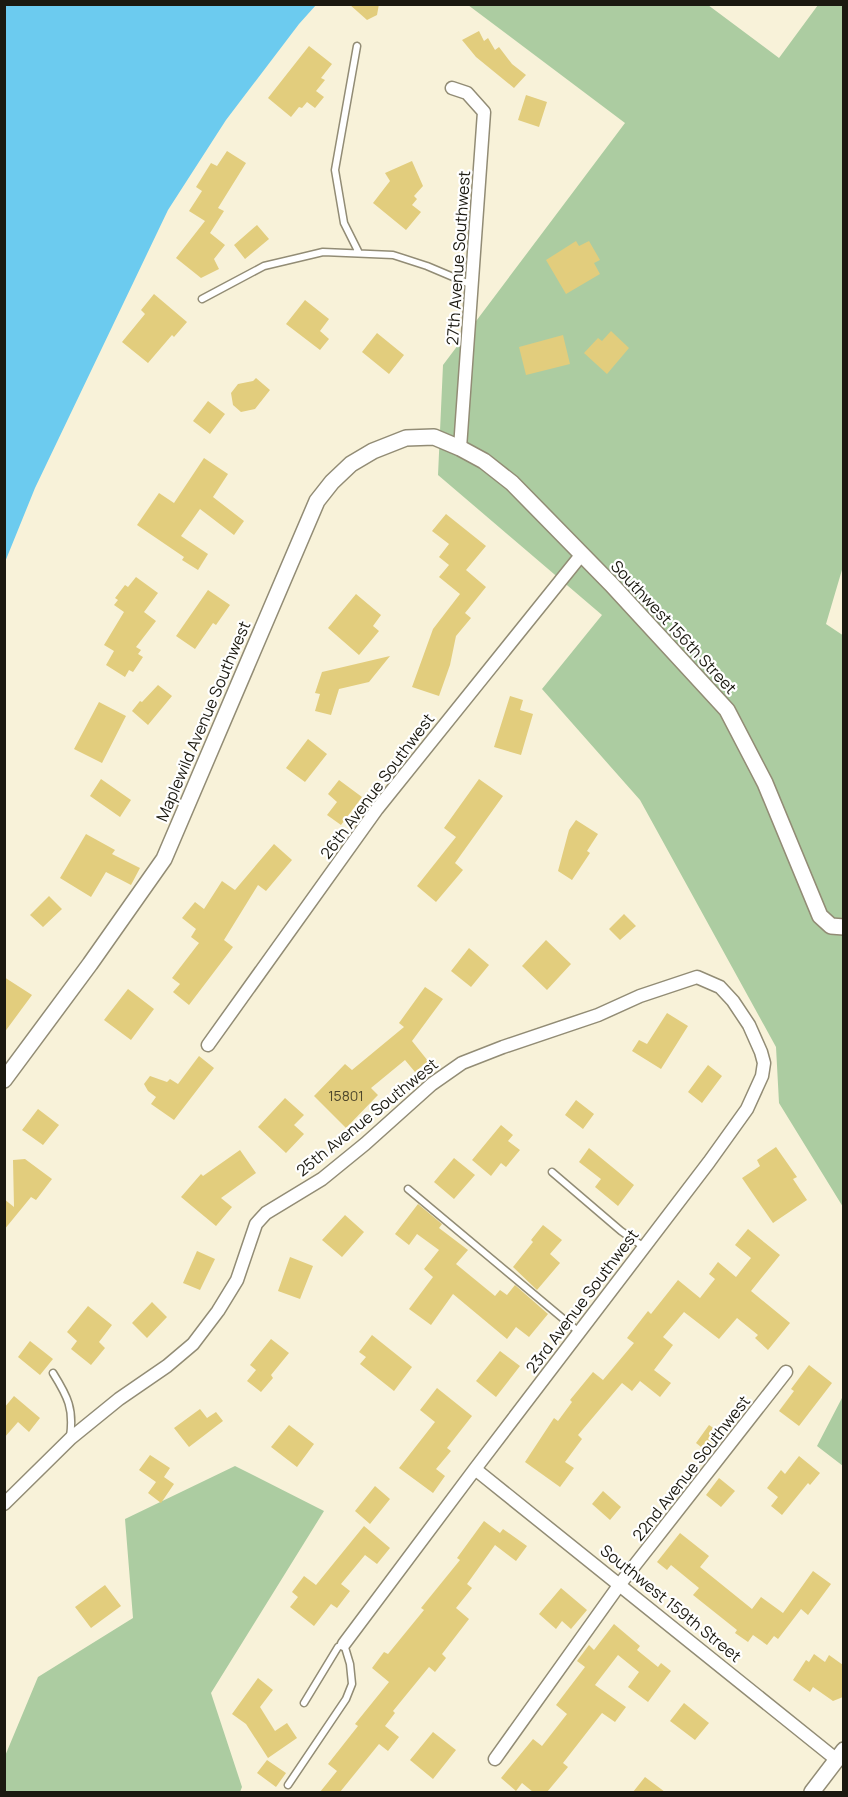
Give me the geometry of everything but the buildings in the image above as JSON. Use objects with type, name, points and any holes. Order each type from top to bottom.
[{"type":"street","name":"27th Avenue Southwest","points":[[452,88],[467,93],[484,112],[460,448]]},
{"type":"street","name":"Maplewild Avenue Southwest","points":[[4,1080],[104,945],[164,859],[317,501],[332,482],[351,464],[373,451],[406,438],[434,437],[460,448]]},
{"type":"street","name":"Southwest 156th Street","points":[[460,448],[484,461],[512,483],[582,554],[727,710],[765,783],[820,916],[831,926],[843,927]]},
{"type":"street","name":"26th Avenue Southwest","points":[[208,1046],[377,809],[582,554]]},
{"type":"street","name":"23rd Avenue Southwest","points":[[344,1644],[747,1109],[762,1076],[764,1063],[761,1052],[749,1024],[733,1001],[720,987],[697,977]]},
{"type":"street","name":"25th Avenue Southwest","points":[[4,1504],[69,1440],[119,1399],[167,1366],[193,1344],[218,1311],[237,1280],[256,1224],[266,1213],[322,1179],[432,1084],[462,1063],[697,977]]},
{"type":"street","name":"22nd Avenue Southwest","points":[[495,1759],[620,1584],[786,1372]]},
{"type":"street","name":"Southwest 159th Street","points":[[475,1469],[841,1758]]},
{"type":"street","points":[[812,1792],[841,1758]]},
{"type":"lane","points":[[357,46],[335,170],[344,223],[359,253]]},
{"type":"lane","points":[[202,299],[264,266],[323,252],[393,255],[472,285]]},
{"type":"lane","points":[[552,1172],[621,1230],[645,1247]]},
{"type":"lane","points":[[408,1189],[580,1332]]},
{"type":"lane","points":[[53,1373],[65,1392],[70,1406],[72,1421],[69,1440]]},
{"type":"lane","points":[[288,1785],[346,1699],[352,1684],[350,1664],[344,1644],[338,1647],[304,1703]]},
{"type":"green space","points":[[468,5],[708,5],[779,58],[818,5],[843,5],[844,563],[826,624],[844,636],[843,1207],[779,1103],[776,1047],[640,800],[542,689],[602,615],[438,475],[443,365],[625,123]]},
{"type":"green space","points":[[843,1396],[843,1466],[817,1446]]},
{"type":"green space","points":[[235,1466],[324,1511],[211,1693],[242,1787],[240,1792],[5,1792],[5,1756],[38,1677],[133,1618],[125,1519]]},
{"type":"water","points":[[5,4],[316,5],[226,120],[168,210],[35,488],[5,562]]}]
